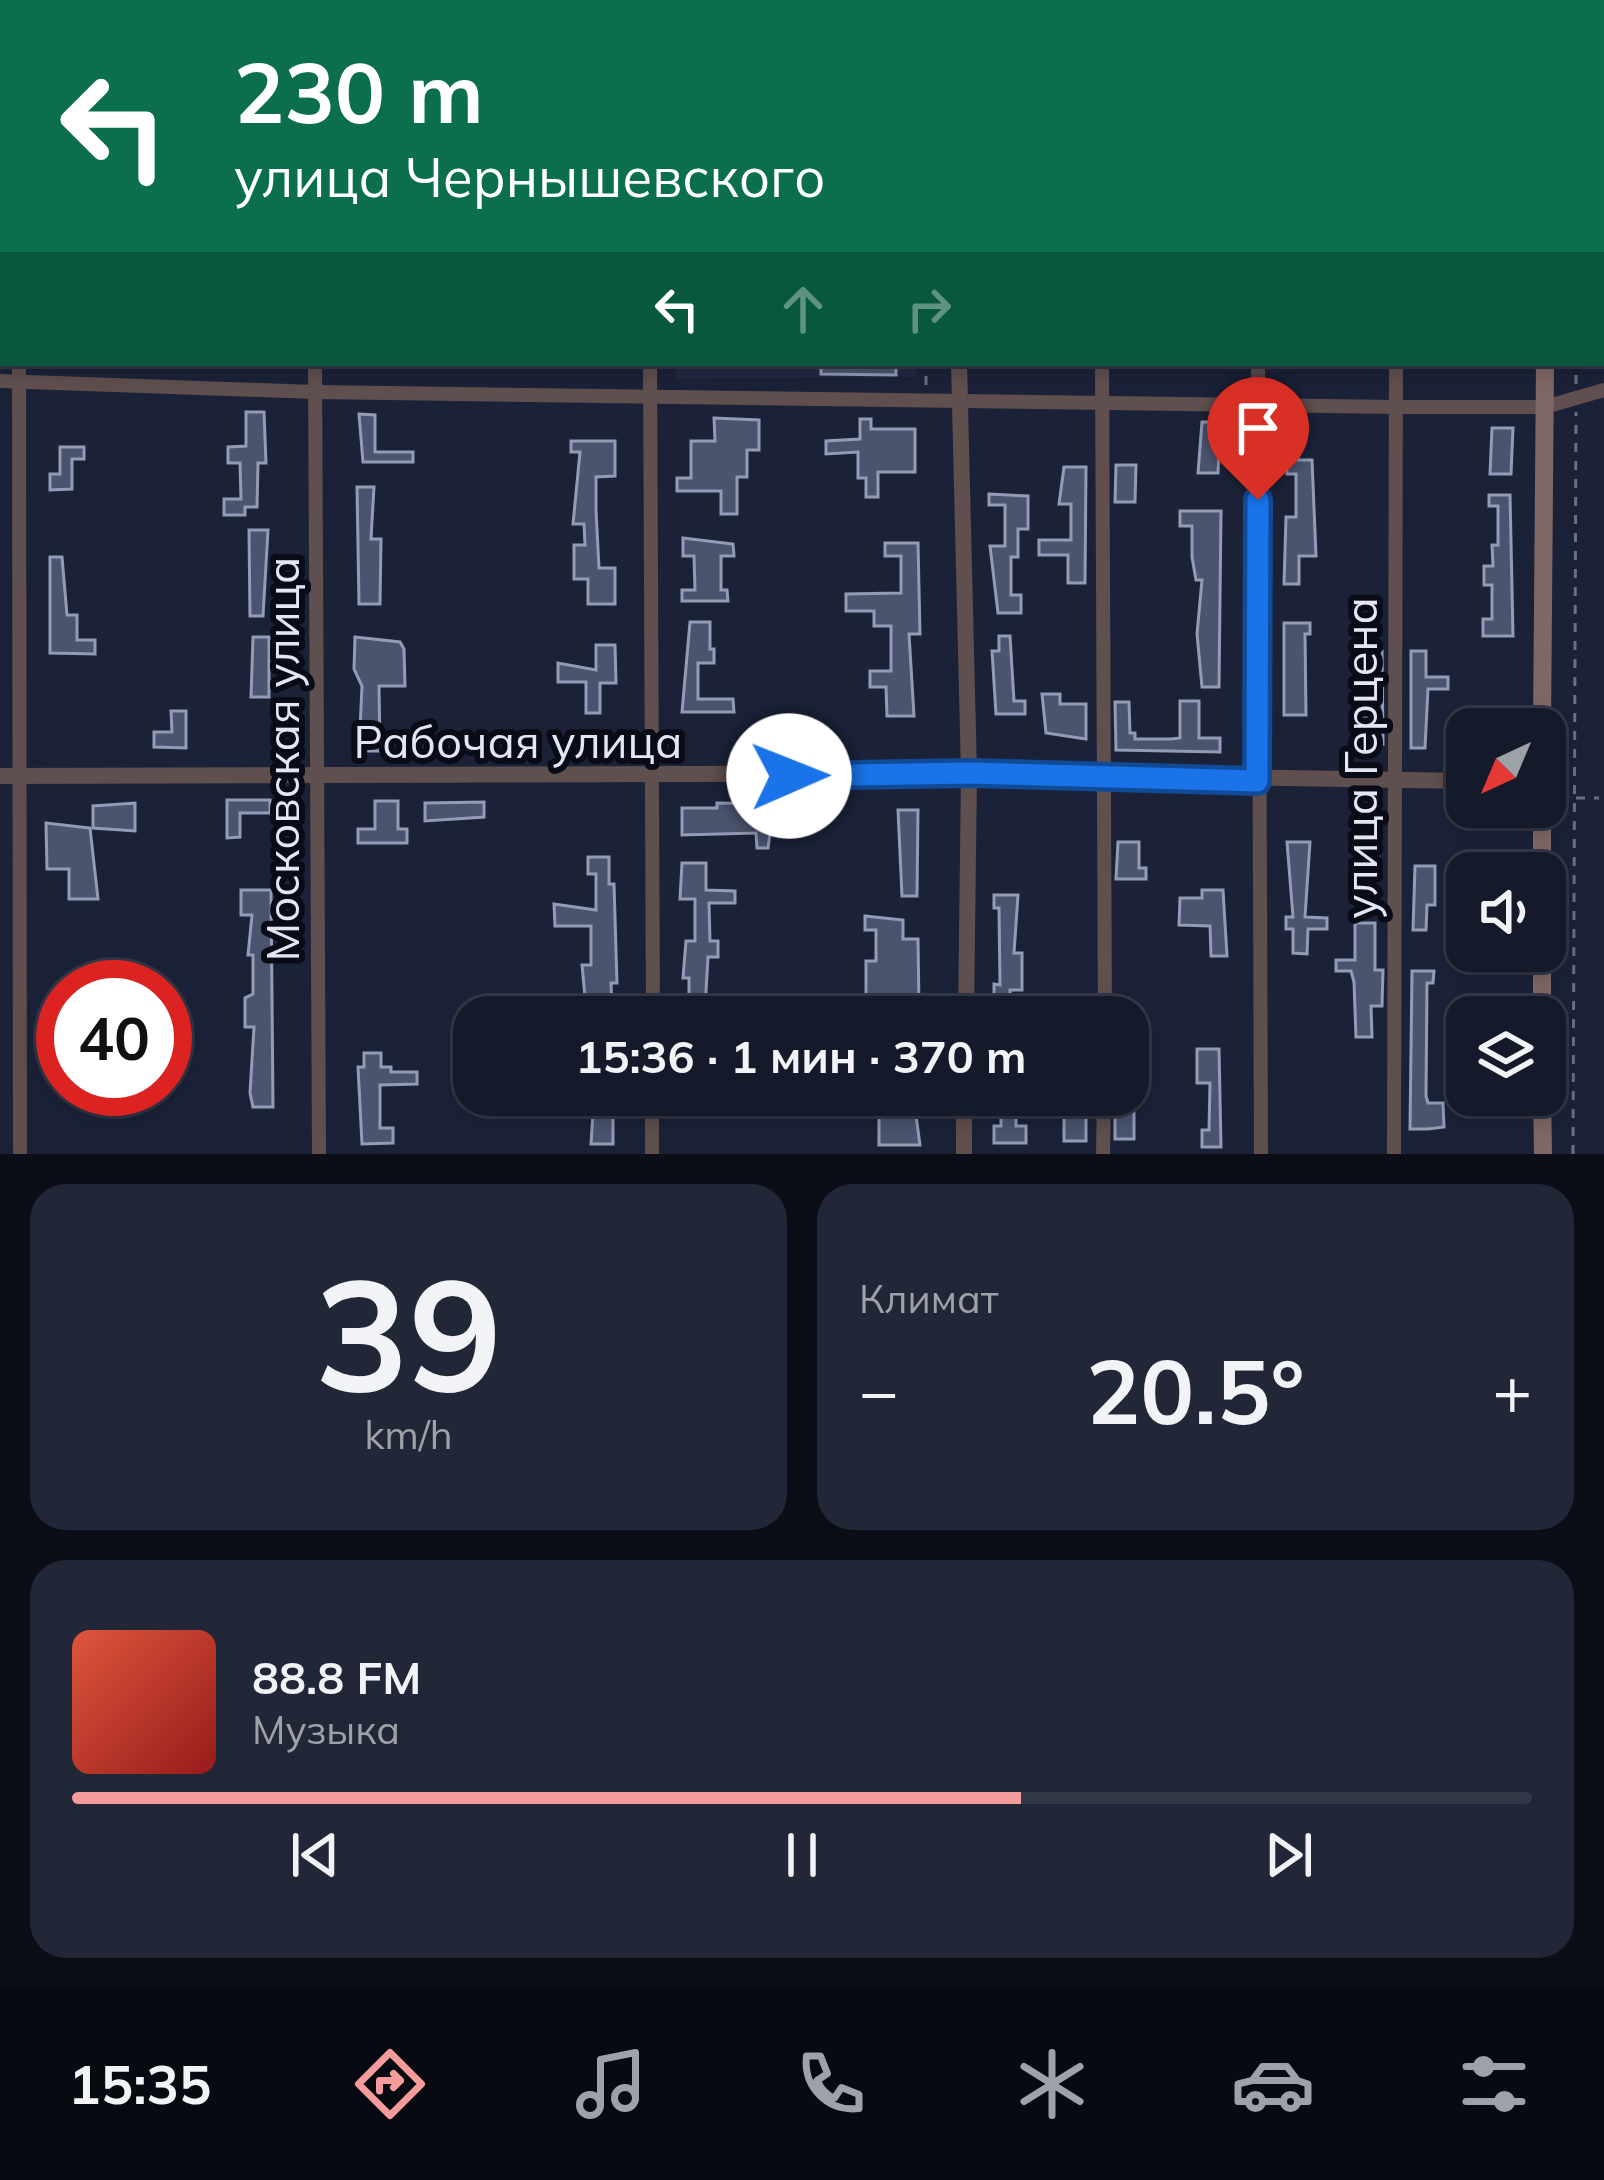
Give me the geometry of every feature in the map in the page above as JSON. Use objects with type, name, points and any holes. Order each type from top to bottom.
[{"type":"main road","points":[[1542,708],[1545,366]]},
{"type":"main road","points":[[1542,1116],[1543,1154]]},
{"type":"street","points":[[19,366],[20,1154]]},
{"type":"street","name":"Московская улица","points":[[315,366],[319,1154]]},
{"type":"street","points":[[650,366],[653,996]]},
{"type":"street","points":[[958,366],[969,773],[965,996]]},
{"type":"street","points":[[1102,366],[1105,996]]},
{"type":"street","points":[[1258,366],[1261,1154]]},
{"type":"street","name":"улица Герцена","points":[[1394,1154],[1396,366]]},
{"type":"street","points":[[0,381],[314,392],[926,396],[1102,405],[1396,407],[1545,407],[1604,389]]},
{"type":"street","name":"Рабочая улица","points":[[0,776],[654,778],[969,773],[1257,781],[1446,780]]},
{"type":"street","points":[[652,1116],[652,1154]]},
{"type":"street","points":[[964,1116],[964,1154]]},
{"type":"street","points":[[1103,1154],[1104,1116]]},
{"type":"path","points":[[926,366],[926,396]]},
{"type":"path","points":[[1573,1154],[1576,366]]},
{"type":"path","points":[[1574,798],[1599,798]]},
{"type":"shaded area","points":[[676,366],[916,366],[916,377],[676,379]]},
{"type":"building","points":[[821,366],[896,366],[896,375],[821,374]]},
{"type":"building","points":[[246,412],[264,412],[266,463],[258,463],[257,507],[245,507],[245,515],[224,515],[224,499],[241,499],[240,463],[228,463],[228,447],[246,446]]},
{"type":"building","points":[[359,414],[375,415],[375,452],[413,452],[413,462],[363,462]]},
{"type":"building","points":[[714,418],[759,420],[759,450],[747,450],[747,477],[737,477],[737,514],[721,514],[721,491],[677,491],[677,478],[691,478],[691,441],[715,441]]},
{"type":"building","points":[[860,419],[871,419],[871,429],[915,429],[915,472],[878,472],[878,497],[866,497],[866,478],[858,478],[858,452],[826,454],[826,441],[860,439]]},
{"type":"building","points":[[1202,422],[1220,422],[1218,473],[1198,473]]},
{"type":"building","points":[[1492,428],[1513,428],[1511,474],[1490,474]]},
{"type":"building","points":[[1286,440],[1299,440],[1298,460],[1312,460],[1316,556],[1299,556],[1299,584],[1284,584],[1286,517],[1296,517],[1296,474],[1287,474]]},
{"type":"building","points":[[571,441],[615,441],[615,476],[596,477],[596,510],[599,568],[615,568],[615,604],[588,604],[588,579],[574,579],[574,545],[585,545],[584,524],[573,524],[580,452],[571,452]]},
{"type":"building","points":[[60,447],[84,447],[84,459],[72,459],[72,489],[50,490],[50,474],[60,474]]},
{"type":"building","points":[[1116,465],[1136,465],[1135,502],[1115,502]]},
{"type":"building","points":[[1064,467],[1086,467],[1085,583],[1068,583],[1068,555],[1039,555],[1039,540],[1071,540],[1071,504],[1059,504]]},
{"type":"building","points":[[357,487],[374,487],[371,539],[381,539],[380,604],[359,604]]},
{"type":"building","points":[[989,494],[1028,496],[1028,529],[1018,529],[1018,557],[1011,557],[1011,595],[1021,595],[1021,613],[998,613],[990,546],[1005,546],[1005,505],[989,505]]},
{"type":"building","points":[[1489,495],[1510,495],[1513,636],[1483,636],[1483,619],[1492,619],[1492,585],[1484,585],[1484,566],[1493,566],[1492,545],[1498,545],[1498,506],[1489,506]]},
{"type":"building","points":[[1180,511],[1221,511],[1219,687],[1202,687],[1197,634],[1202,580],[1196,580],[1192,526],[1180,526]]},
{"type":"building","points":[[249,530],[268,530],[263,616],[250,616]]},
{"type":"building","points":[[683,538],[733,544],[734,556],[721,556],[721,590],[727,590],[728,601],[682,601],[682,590],[695,590],[694,556],[683,556]]},
{"type":"building","points":[[885,543],[918,543],[920,634],[909,634],[914,716],[887,716],[886,687],[870,687],[870,671],[891,671],[891,626],[874,626],[874,611],[846,611],[846,594],[901,593],[901,556],[885,556]]},
{"type":"building","points":[[50,557],[62,557],[67,615],[77,615],[77,640],[95,640],[95,654],[50,653]]},
{"type":"building","points":[[690,622],[710,622],[710,649],[714,649],[714,663],[698,663],[698,699],[733,699],[734,712],[682,712]]},
{"type":"building","points":[[1284,623],[1310,623],[1310,634],[1305,634],[1306,715],[1284,715]]},
{"type":"building","points":[[999,636],[1010,636],[1014,701],[1025,701],[1025,714],[996,714],[992,651],[999,651]]},
{"type":"building","points":[[253,637],[269,637],[269,697],[251,697]]},
{"type":"building","points":[[355,637],[400,642],[404,649],[405,686],[379,686],[380,751],[359,751],[362,686],[354,669]]},
{"type":"building","points":[[596,645],[615,645],[616,683],[600,683],[600,713],[586,713],[586,682],[558,682],[558,663],[596,670]]},
{"type":"building","points":[[1361,651],[1382,651],[1383,744],[1362,744]]},
{"type":"building","points":[[1411,651],[1426,651],[1426,677],[1448,677],[1448,689],[1428,689],[1425,748],[1411,748]]},
{"type":"building","points":[[1042,694],[1060,694],[1060,704],[1086,704],[1086,739],[1046,733]]},
{"type":"building","points":[[1180,701],[1199,701],[1199,738],[1220,738],[1220,752],[1116,750],[1115,702],[1129,702],[1130,733],[1135,733],[1135,739],[1171,739],[1180,738]]},
{"type":"building","points":[[171,711],[186,711],[186,748],[154,747],[154,732],[172,732]]},
{"type":"building","points":[[227,800],[270,800],[270,813],[240,813],[240,837],[227,838]]},
{"type":"building","points":[[375,801],[398,801],[398,829],[407,829],[407,843],[358,843],[358,829],[375,829]]},
{"type":"building","points":[[484,802],[484,817],[425,821],[425,803]]},
{"type":"building","points":[[135,803],[135,831],[93,828],[93,806]]},
{"type":"building","points":[[717,803],[774,804],[768,848],[757,848],[756,833],[682,835],[682,808],[717,808]]},
{"type":"building","points":[[898,810],[918,810],[917,896],[902,896]]},
{"type":"building","points":[[46,823],[90,828],[98,899],[69,899],[69,869],[47,869]]},
{"type":"building","points":[[1118,842],[1139,842],[1139,868],[1146,868],[1146,879],[1116,879]]},
{"type":"building","points":[[1287,842],[1310,842],[1305,917],[1327,918],[1327,929],[1308,929],[1307,954],[1293,953],[1293,929],[1286,929],[1286,917],[1293,917]]},
{"type":"building","points":[[588,857],[609,857],[617,983],[611,983],[612,996],[585,996],[582,965],[591,965],[591,926],[555,926],[554,904],[596,910],[596,874],[588,874]]},
{"type":"building","points":[[682,863],[706,863],[706,890],[735,891],[735,903],[709,903],[710,941],[718,941],[718,957],[708,957],[706,996],[689,996],[689,978],[683,978],[686,941],[695,941],[695,899],[680,899]]},
{"type":"building","points":[[1415,866],[1435,866],[1435,905],[1427,905],[1426,930],[1413,930]]},
{"type":"building","points":[[241,890],[271,890],[273,1107],[253,1107],[250,1093],[254,1027],[245,1027],[245,998],[253,994],[253,955],[248,955],[252,915],[241,915]]},
{"type":"building","points":[[1202,890],[1223,890],[1227,956],[1211,956],[1210,926],[1179,925],[1180,898],[1202,898]]},
{"type":"building","points":[[994,895],[1018,895],[1014,953],[1022,953],[1022,990],[1010,990],[1010,996],[994,996],[994,984],[1000,985],[999,908],[994,908]]},
{"type":"building","points":[[865,916],[903,920],[903,939],[918,939],[919,996],[866,996],[866,961],[876,961],[876,930],[865,930]]},
{"type":"building","points":[[1355,923],[1375,923],[1375,970],[1383,970],[1382,1006],[1371,1006],[1372,1037],[1356,1037],[1351,971],[1336,971],[1336,960],[1355,960]]},
{"type":"building","points":[[1412,971],[1434,971],[1433,983],[1427,983],[1426,1096],[1428,1103],[1443,1103],[1444,1127],[1410,1129]]},
{"type":"building","points":[[1197,1049],[1219,1049],[1221,1147],[1202,1147],[1202,1130],[1209,1130],[1210,1083],[1197,1083]]},
{"type":"building","points":[[364,1053],[381,1053],[381,1067],[391,1067],[391,1072],[417,1072],[417,1084],[380,1085],[380,1128],[393,1128],[393,1143],[362,1144],[358,1067],[364,1067]]},
{"type":"building","points":[[593,1116],[613,1116],[613,1144],[591,1144]]},
{"type":"building","points":[[879,1116],[916,1116],[920,1145],[879,1145]]},
{"type":"building","points":[[1001,1116],[1016,1116],[1016,1126],[1026,1126],[1026,1143],[994,1143],[994,1126],[1001,1126]]},
{"type":"building","points":[[1064,1116],[1086,1116],[1086,1141],[1064,1141]]},
{"type":"building","points":[[1115,1116],[1134,1116],[1134,1139],[1115,1139]]},
{"type":"route","points":[[789,776],[969,773],[1257,781],[1258,500]]}]
